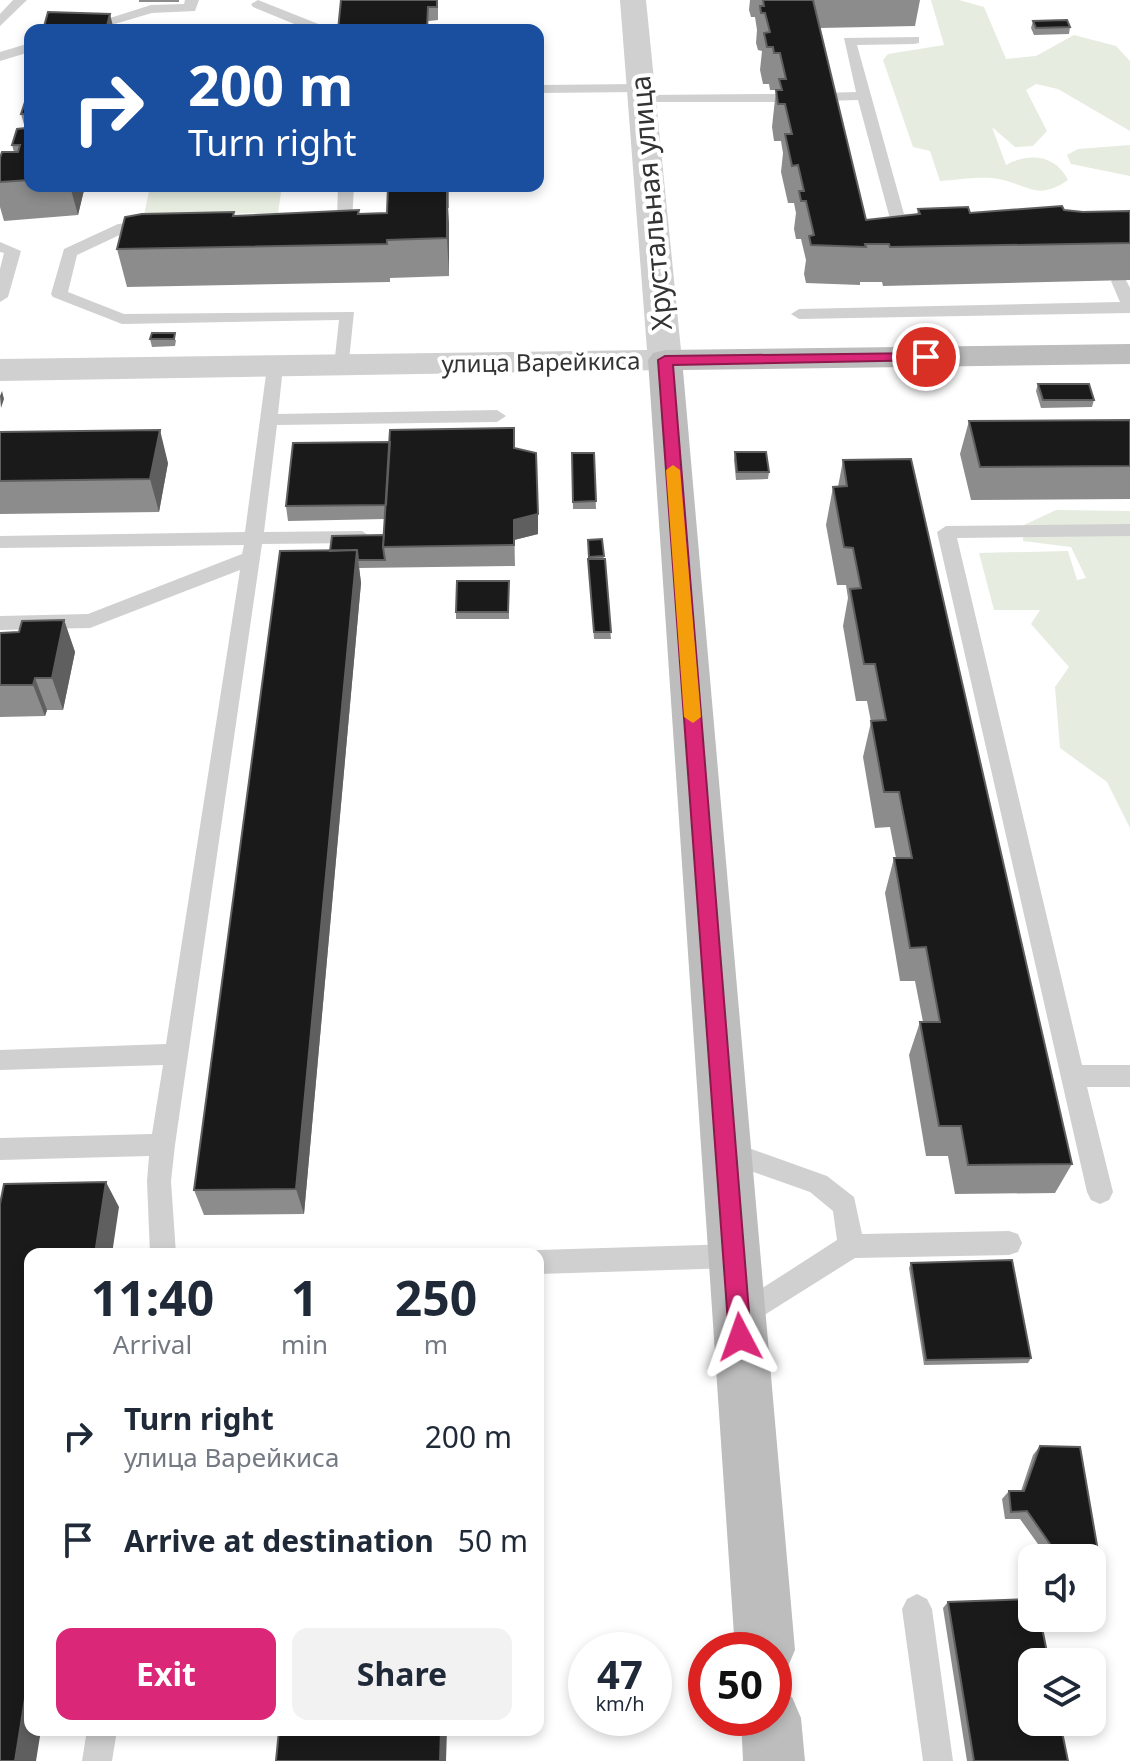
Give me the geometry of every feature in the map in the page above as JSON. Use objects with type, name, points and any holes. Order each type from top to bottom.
[{"type":"main road","name":"улица Варейкиса","points":[[665,360],[1130,354]]},
{"type":"main road","name":"Хрустальная улица","points":[[665,360],[764,1632]]},
{"type":"main road","points":[[772,1736],[774,1761]]},
{"type":"street","name":"Хрустальная улица","points":[[633,0],[665,360]]},
{"type":"street","name":"улица Варейкиса","points":[[0,370],[665,360]]},
{"type":"lane","points":[[0,22],[20,0]]},
{"type":"lane","points":[[100,24],[151,9],[190,8],[192,0]]},
{"type":"lane","points":[[258,4],[306,24]]},
{"type":"lane","points":[[914,40],[849,41],[898,219],[945,218]]},
{"type":"lane","points":[[0,57],[24,49]]},
{"type":"lane","points":[[544,89],[778,98]]},
{"type":"lane","points":[[823,97],[864,96]]},
{"type":"lane","points":[[312,222],[344,222],[346,192]]},
{"type":"lane","points":[[170,226],[123,227],[70,252],[59,294],[122,319],[348,315],[342,366]]},
{"type":"lane","points":[[0,247],[13,251],[0,297]]},
{"type":"lane","points":[[799,314],[1130,307],[1119,281]]},
{"type":"lane","points":[[163,1248],[159,1181],[163,1145],[252,548],[275,367]]},
{"type":"lane","points":[[268,420],[497,416]]},
{"type":"lane","points":[[1100,1192],[946,532],[1130,530]]},
{"type":"lane","points":[[0,542],[252,548],[383,536]]},
{"type":"lane","points":[[0,623],[90,621],[252,548]]},
{"type":"lane","points":[[0,1060],[176,1054]]},
{"type":"lane","points":[[1072,1076],[1130,1076]]},
{"type":"lane","points":[[0,1149],[163,1145]]},
{"type":"lane","points":[[726,1151],[818,1184],[845,1205],[851,1246]]},
{"type":"lane","points":[[739,1318],[851,1246],[1009,1243]]},
{"type":"lane","points":[[544,1262],[735,1256]]},
{"type":"lane","points":[[917,1609],[938,1761]]},
{"type":"lane","points":[[97,1761],[101,1736]]},
{"type":"shaded area","points":[[931,0],[959,0],[984,7],[1006,59],[1036,56],[1074,35],[1116,46],[1130,61],[1130,131],[1058,89],[1036,84],[1026,90],[1047,131],[1033,146],[1015,147],[992,127],[1006,165],[1024,158],[1041,158],[1056,165],[1068,180],[1042,191],[996,179],[940,181],[930,151],[913,147],[883,60],[888,54],[944,45]]},
{"type":"shaded area","points":[[1130,145],[1130,176],[1071,164],[1067,155],[1078,149]]},
{"type":"shaded area","points":[[149,192],[281,192],[278,213],[144,215]]},
{"type":"shaded area","points":[[1056,510],[1130,511],[1130,828],[1107,782],[1060,748],[1055,687],[1069,667],[1031,624],[1040,610],[994,610],[979,553],[1068,551],[1077,580],[1086,578],[1071,547],[1023,541],[1024,525]]},
{"type":"building","points":[[341,0],[437,0],[437,7],[428,7],[427,24],[339,24]]},
{"type":"building","points":[[763,0],[813,0],[866,220],[920,214],[918,209],[968,207],[970,213],[1062,206],[1064,210],[1083,212],[1130,211],[1130,243],[890,247],[889,244],[865,244],[866,247],[811,245],[809,236],[814,235],[806,201],[801,201],[799,191],[804,191],[798,165],[792,166],[785,134],[792,134],[785,104],[778,104],[776,90],[782,90],[779,79],[786,79],[780,53],[774,53],[773,47],[767,47],[764,33],[770,32],[765,13],[761,13]]},
{"type":"building","points":[[48,12],[110,14],[108,24],[45,24]]},
{"type":"building","points":[[1067,20],[1070,27],[1036,28],[1033,21]]},
{"type":"building","points":[[24,128],[24,180],[0,182],[2,152],[18,152],[20,145],[12,145],[17,129]]},
{"type":"building","points":[[388,192],[447,192],[447,238],[387,240],[387,244],[117,249],[125,217],[142,214],[234,212],[233,216],[359,210],[358,214],[387,213]]},
{"type":"building","points":[[152,333],[175,333],[174,339],[150,339]]},
{"type":"building","points":[[1038,384],[1089,384],[1094,400],[1043,400]]},
{"type":"building","points":[[1130,420],[1130,466],[980,467],[969,421]]},
{"type":"building","points":[[514,428],[514,448],[536,453],[538,514],[514,520],[514,545],[383,547],[390,430]]},
{"type":"building","points":[[160,430],[150,479],[0,481],[0,432]]},
{"type":"building","points":[[390,442],[386,505],[286,506],[293,443]]},
{"type":"building","points":[[735,452],[766,452],[769,472],[737,472]]},
{"type":"building","points":[[572,453],[594,453],[596,501],[573,502]]},
{"type":"building","points":[[911,459],[1072,1164],[968,1165],[961,1126],[939,1126],[920,1022],[940,1022],[926,947],[910,948],[894,858],[912,858],[899,792],[884,792],[871,721],[886,720],[875,664],[864,664],[850,589],[861,588],[853,548],[844,547],[833,487],[847,486],[843,460]]},
{"type":"building","points":[[384,535],[385,560],[358,560],[357,550],[330,551],[332,536]]},
{"type":"building","points":[[602,539],[604,556],[589,557],[588,540]]},
{"type":"building","points":[[357,550],[296,1189],[194,1190],[280,551]]},
{"type":"building","points":[[588,559],[605,559],[611,632],[594,632]]},
{"type":"building","points":[[457,581],[509,581],[508,612],[456,612]]},
{"type":"building","points":[[64,620],[52,678],[35,678],[33,685],[0,685],[0,633],[19,632],[22,621]]},
{"type":"building","points":[[106,1182],[96,1248],[24,1248],[24,1705],[15,1761],[0,1761],[0,1204],[4,1184]]},
{"type":"building","points":[[1012,1260],[1031,1358],[926,1360],[911,1263]]},
{"type":"building","points":[[1040,1446],[1080,1447],[1097,1544],[1050,1544],[1027,1511],[1011,1512],[1009,1491],[1024,1491]]},
{"type":"building","points":[[1018,1600],[1018,1632],[1043,1632],[1046,1648],[1018,1648],[1018,1736],[1063,1736],[1068,1761],[974,1761],[948,1602]]},
{"type":"building","points":[[278,1736],[441,1736],[440,1761],[276,1761]]},
{"type":"slow traffic","points":[[673,470],[693,717]]},
{"type":"route","points":[[740,1337],[665,360],[926,357]]}]
